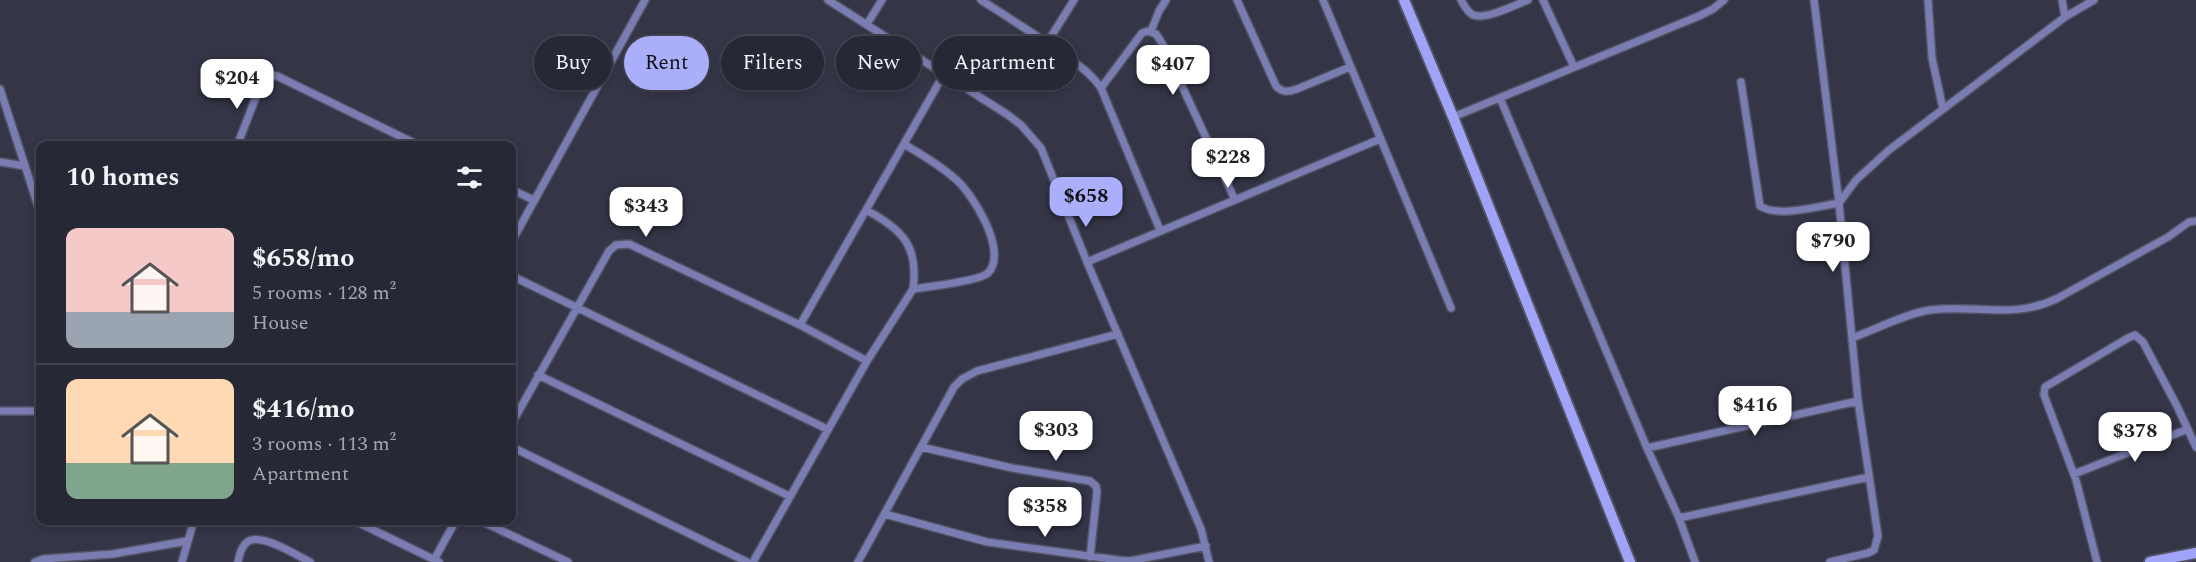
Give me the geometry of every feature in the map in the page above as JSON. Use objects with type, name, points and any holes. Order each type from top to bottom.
[{"type":"street","points":[[516,234],[645,0]]},
{"type":"street","points":[[828,0],[933,67]]},
{"type":"street","points":[[867,24],[882,0]]},
{"type":"street","points":[[981,0],[1036,36]]},
{"type":"street","points":[[1051,36],[1074,0]]},
{"type":"street","points":[[1151,31],[1166,0]]},
{"type":"street","points":[[1237,0],[1276,86],[1281,90],[1289,92],[1350,67]]},
{"type":"street","points":[[1323,0],[1452,308]]},
{"type":"street","points":[[1404,0],[1453,117],[1630,562]]},
{"type":"street","points":[[1461,0],[1468,11],[1479,15],[1492,14],[1528,0]]},
{"type":"street","points":[[1543,0],[1574,67]]},
{"type":"street","points":[[1453,117],[1699,16],[1724,0]]},
{"type":"street","points":[[1814,0],[1839,202],[1858,401],[1878,543],[1868,553],[1830,562]]},
{"type":"street","points":[[1928,0],[1932,58],[1943,109]]},
{"type":"street","points":[[2062,0],[2065,17]]},
{"type":"street","points":[[1741,82],[1760,206],[1768,211],[1781,211],[1839,202],[1848,188],[1868,167],[2065,17],[2094,0]]},
{"type":"street","points":[[1101,88],[1142,33],[1151,31],[1156,34],[1235,200]]},
{"type":"street","points":[[1077,63],[1087,70],[1101,88],[1160,230]]},
{"type":"street","points":[[240,141],[261,84],[264,78],[270,75],[277,76],[410,141]]},
{"type":"street","points":[[0,89],[36,199]]},
{"type":"street","points":[[800,326],[935,90]]},
{"type":"street","points":[[969,90],[1021,125],[1041,148],[1201,529],[1209,562]]},
{"type":"street","points":[[1500,98],[1647,448],[1679,518],[1695,562]]},
{"type":"street","points":[[1087,262],[1380,139]]},
{"type":"street","points":[[904,144],[961,184],[974,201],[995,249],[993,264],[987,274],[977,279],[913,289]]},
{"type":"street","points":[[0,162],[26,166]]},
{"type":"street","points":[[516,192],[534,200]]},
{"type":"street","points":[[753,562],[827,429],[913,289],[914,261],[899,230],[866,210]]},
{"type":"street","points":[[1852,338],[1932,309],[1999,311],[2039,307],[2168,237],[2189,222],[2196,221]]},
{"type":"street","points":[[516,416],[609,251],[616,244],[624,243],[800,326],[867,361]]},
{"type":"street","points":[[516,278],[827,429]]},
{"type":"street","points":[[858,562],[954,387],[968,375],[1118,334]]},
{"type":"street","points":[[2097,562],[2074,474],[2043,390],[2047,384],[2132,336],[2139,338],[2196,447]]},
{"type":"street","points":[[538,375],[789,496]]},
{"type":"street","points":[[1647,448],[1858,401]]},
{"type":"street","points":[[0,411],[36,411]]},
{"type":"street","points":[[2074,474],[2188,429]]},
{"type":"street","points":[[921,447],[1012,468],[1090,481],[1096,486],[1097,492],[1090,557]]},
{"type":"street","points":[[516,449],[747,562]]},
{"type":"street","points":[[1679,518],[1869,477]]},
{"type":"street","points":[[885,514],[987,542],[1130,561],[1206,546]]},
{"type":"street","points":[[182,562],[192,525]]},
{"type":"street","points":[[363,525],[437,561],[454,525]]},
{"type":"street","points":[[490,525],[568,562]]},
{"type":"street","points":[[238,562],[244,544],[251,539],[263,539],[310,562]]},
{"type":"street","points":[[35,562],[43,559],[112,554],[187,541]]},
{"type":"street","points":[[2150,562],[2196,554]]}]
